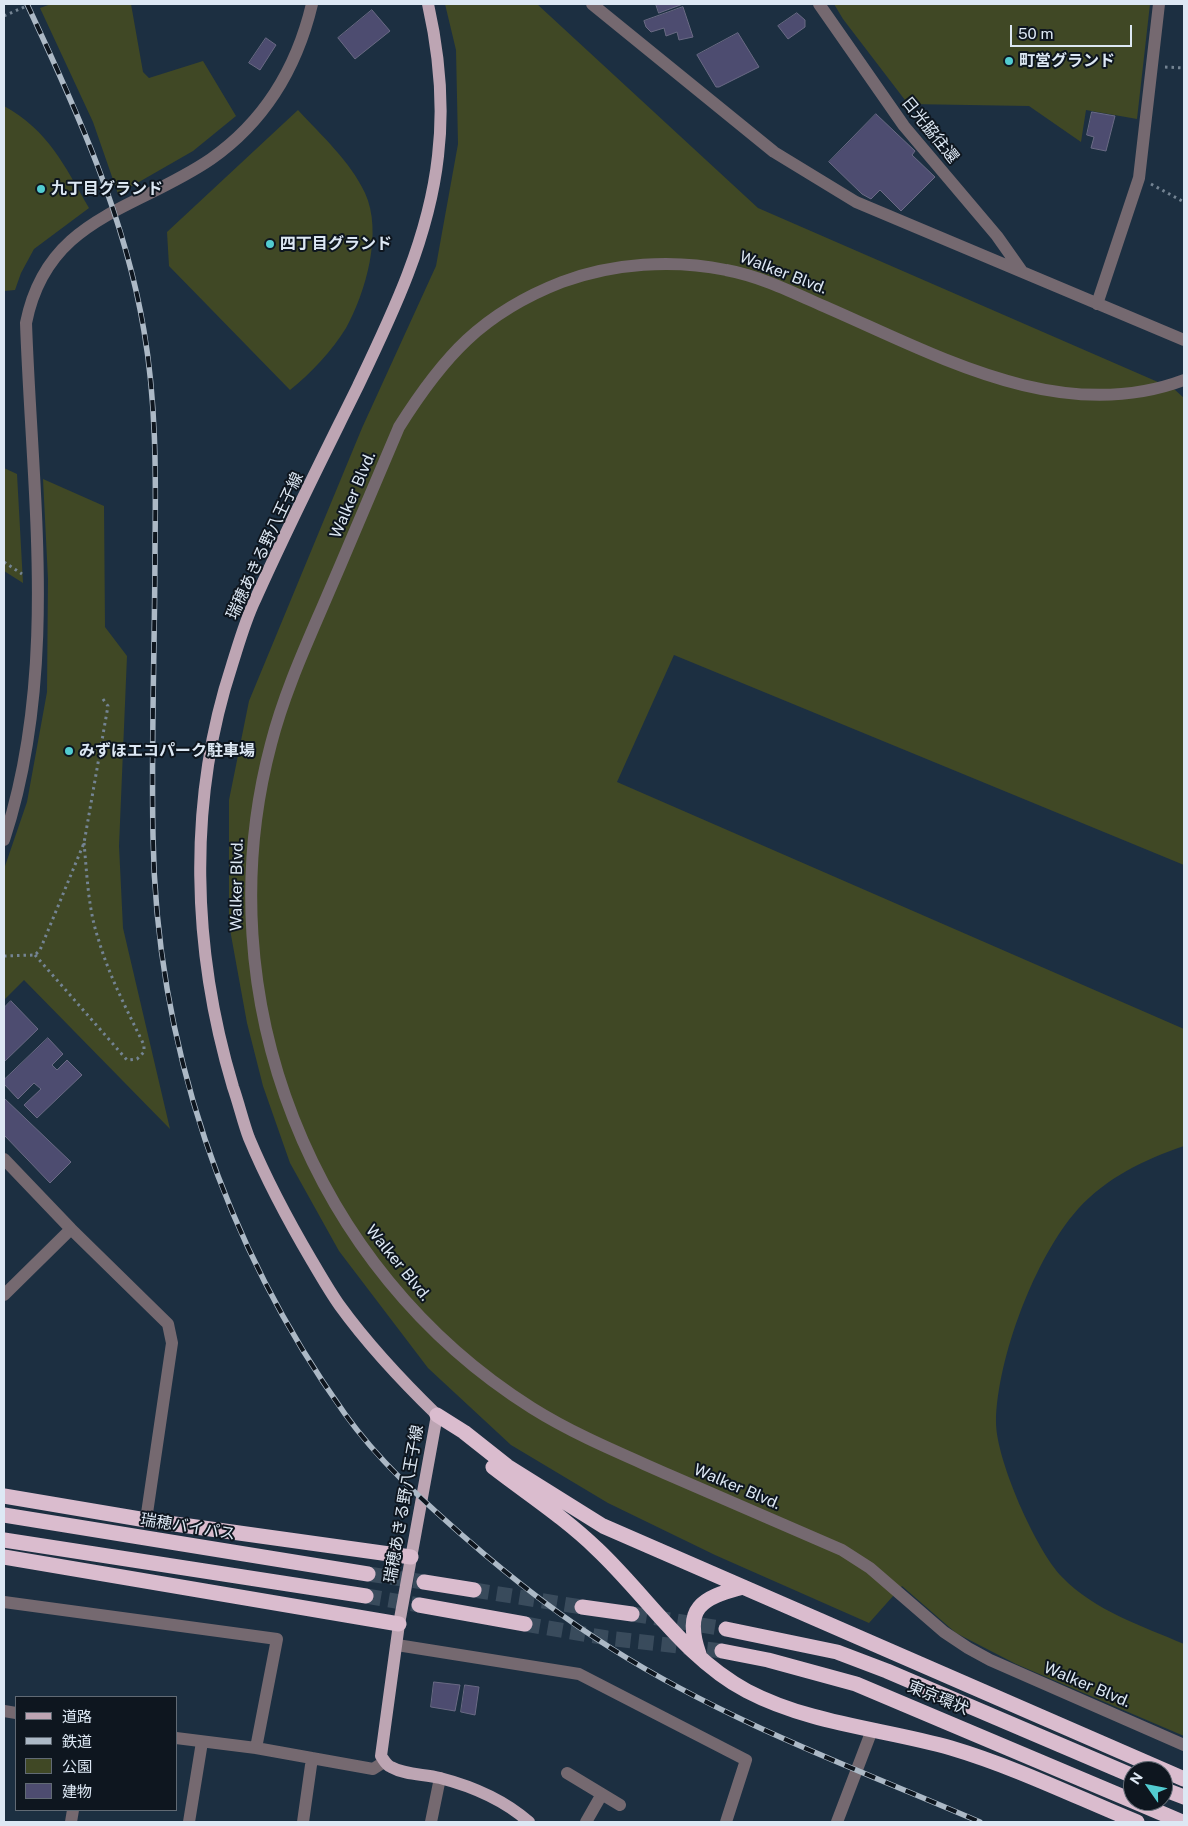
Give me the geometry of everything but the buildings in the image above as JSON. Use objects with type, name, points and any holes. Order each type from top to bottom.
[{"type":"highway","points":[[437,1415],[464,1432],[506,1466],[603,1526],[1184,1779]]},
{"type":"highway","points":[[437,1415],[464,1446],[522,1490],[564,1518],[632,1584],[653,1611],[700,1658],[746,1691],[788,1709],[950,1748],[994,1762],[1137,1822]]},
{"type":"highway","points":[[4,1496],[146,1520],[411,1557]]},
{"type":"highway","name":"瑞穂バイパス","points":[[4,1515],[368,1574]]},
{"type":"highway","points":[[4,1540],[366,1596]]},
{"type":"highway","points":[[4,1557],[399,1624]]},
{"type":"highway","points":[[424,1582],[474,1590]]},
{"type":"highway","points":[[700,1658],[692,1634],[695,1613],[705,1600],[717,1594],[743,1587]]},
{"type":"highway","points":[[419,1605],[525,1624]]},
{"type":"highway","points":[[582,1607],[632,1614]]},
{"type":"highway","name":"東京環状","points":[[726,1629],[785,1640],[845,1655],[887,1671],[1123,1772]]},
{"type":"highway","name":"東京環状","points":[[722,1651],[768,1660],[856,1684],[1123,1797]]},
{"type":"highway","name":"東京環状","points":[[1156,1811],[1182,1822]]},
{"type":"main road","name":"瑞穂あきる野八王子線","points":[[384,1762],[381,1756],[381,1746],[399,1624],[437,1415],[401,1381],[338,1304],[289,1223],[248,1136],[214,1014],[205,963],[201,874],[201,818],[206,769],[214,728],[224,690],[252,604],[382,336],[409,275],[420,242],[435,174],[440,125],[436,50],[428,4]]},
{"type":"main road","points":[[384,1762],[398,1770],[440,1778],[479,1791],[500,1802],[529,1822]]},
{"type":"street","points":[[4,840],[16,799],[31,728],[38,653],[37,573],[26,323],[30,303],[46,268],[72,239],[115,211],[210,159],[263,112],[278,91],[299,50],[312,4]]},
{"type":"street","points":[[592,4],[774,152],[856,202],[1184,340]]},
{"type":"street","name":"日光脇往還","points":[[819,4],[904,126],[997,236],[1022,271]]},
{"type":"street","points":[[1097,304],[1139,178],[1159,4]]},
{"type":"street","name":"Walker Blvd.","points":[[1184,380],[1124,393],[1092,395],[1038,389],[1001,380],[961,365],[762,280],[727,270],[694,265],[659,264],[580,275],[546,288],[509,307],[474,333],[444,362],[420,393],[399,428],[295,671],[271,743],[258,806],[251,861],[251,925],[256,982],[268,1044],[290,1113],[317,1174],[343,1219],[372,1261],[404,1300],[437,1334],[475,1367],[532,1408],[596,1443],[842,1550],[870,1568],[944,1632],[990,1660],[1184,1744]]},
{"type":"street","points":[[4,1159],[71,1229],[168,1324],[172,1343],[146,1520]]},
{"type":"street","points":[[4,1294],[71,1229]]},
{"type":"street","points":[[4,1602],[277,1638],[256,1748]]},
{"type":"street","points":[[397,1645],[578,1674],[746,1760],[726,1822]]},
{"type":"street","points":[[842,1821],[872,1730]]},
{"type":"street","points":[[178,1738],[256,1748],[372,1769],[384,1762]]},
{"type":"street","points":[[189,1822],[202,1742]]},
{"type":"street","points":[[303,1822],[312,1758]]},
{"type":"street","points":[[567,1773],[620,1805]]},
{"type":"street","points":[[431,1822],[440,1778]]},
{"type":"street","points":[[586,1822],[602,1794]]},
{"type":"path","points":[[4,16],[31,4]]},
{"type":"path","points":[[1152,67],[1184,68]]},
{"type":"path","points":[[1139,178],[1184,202]]},
{"type":"path","points":[[4,562],[22,574]]},
{"type":"path","points":[[4,956],[35,954],[40,950],[84,843],[108,706],[103,699]]},
{"type":"path","points":[[35,954],[127,1060],[138,1059],[144,1052],[144,1045],[115,986],[97,936],[87,879],[84,843]]},
{"type":"green space","points":[[51,4],[131,4],[143,72],[149,78],[203,61],[236,116],[193,151],[118,194],[93,122],[40,8]]},
{"type":"green space","points":[[445,4],[537,4],[758,208],[1174,389],[1184,398],[1184,865],[674,655],[617,782],[1184,1029],[1184,1146],[1141,1163],[1114,1179],[1089,1198],[1062,1229],[1033,1281],[1011,1339],[1003,1368],[996,1422],[1003,1458],[1019,1504],[1041,1547],[1062,1577],[1075,1589],[1104,1608],[1184,1644],[1184,1736],[1016,1664],[956,1633],[902,1586],[869,1623],[715,1555],[608,1503],[511,1445],[428,1368],[339,1251],[290,1163],[263,1086],[247,1023],[229,924],[229,800],[249,701],[362,428],[436,266],[458,144],[456,50]]},
{"type":"green space","name":"町営グランド","points":[[834,4],[1150,4],[1137,119],[1086,110],[1081,142],[1029,106],[908,104],[843,19]]},
{"type":"green space","name":"九丁目グランド","points":[[4,106],[33,126],[54,150],[89,208],[34,249],[21,273],[15,290],[4,291]]},
{"type":"green space","name":"四丁目グランド","points":[[298,110],[334,149],[359,181],[370,209],[372,243],[366,280],[346,328],[321,361],[290,390],[169,266],[167,232]]},
{"type":"green space","points":[[4,468],[17,474],[23,583],[4,571]]},
{"type":"green space","points":[[43,479],[104,506],[105,627],[127,656],[119,846],[123,928],[170,1129],[24,980],[4,1000],[4,869],[27,802],[47,692],[48,579]]},
{"type":"tunnel","points":[[368,1574],[424,1582]]},
{"type":"tunnel","points":[[474,1590],[582,1607]]},
{"type":"tunnel","points":[[366,1596],[419,1605]]},
{"type":"tunnel","points":[[632,1614],[726,1629]]},
{"type":"tunnel","points":[[525,1624],[607,1638],[722,1651]]},
{"type":"railway","points":[[27,4],[81,123],[97,164],[125,246],[136,288],[151,384],[155,464],[153,836],[157,913],[167,990],[183,1066],[205,1140],[232,1212],[265,1282],[302,1349],[345,1414],[371,1447],[431,1507],[480,1551],[535,1595],[574,1624],[614,1650],[702,1700],[794,1743],[980,1822]]},
{"type":"place","name":"町営グランド","points":[[1009,61]]},
{"type":"place","name":"九丁目グランド","points":[[41,189]]},
{"type":"place","name":"四丁目グランド","points":[[270,244]]},
{"type":"place","name":"みずほエコパーク駐車場","points":[[69,751]]}]
